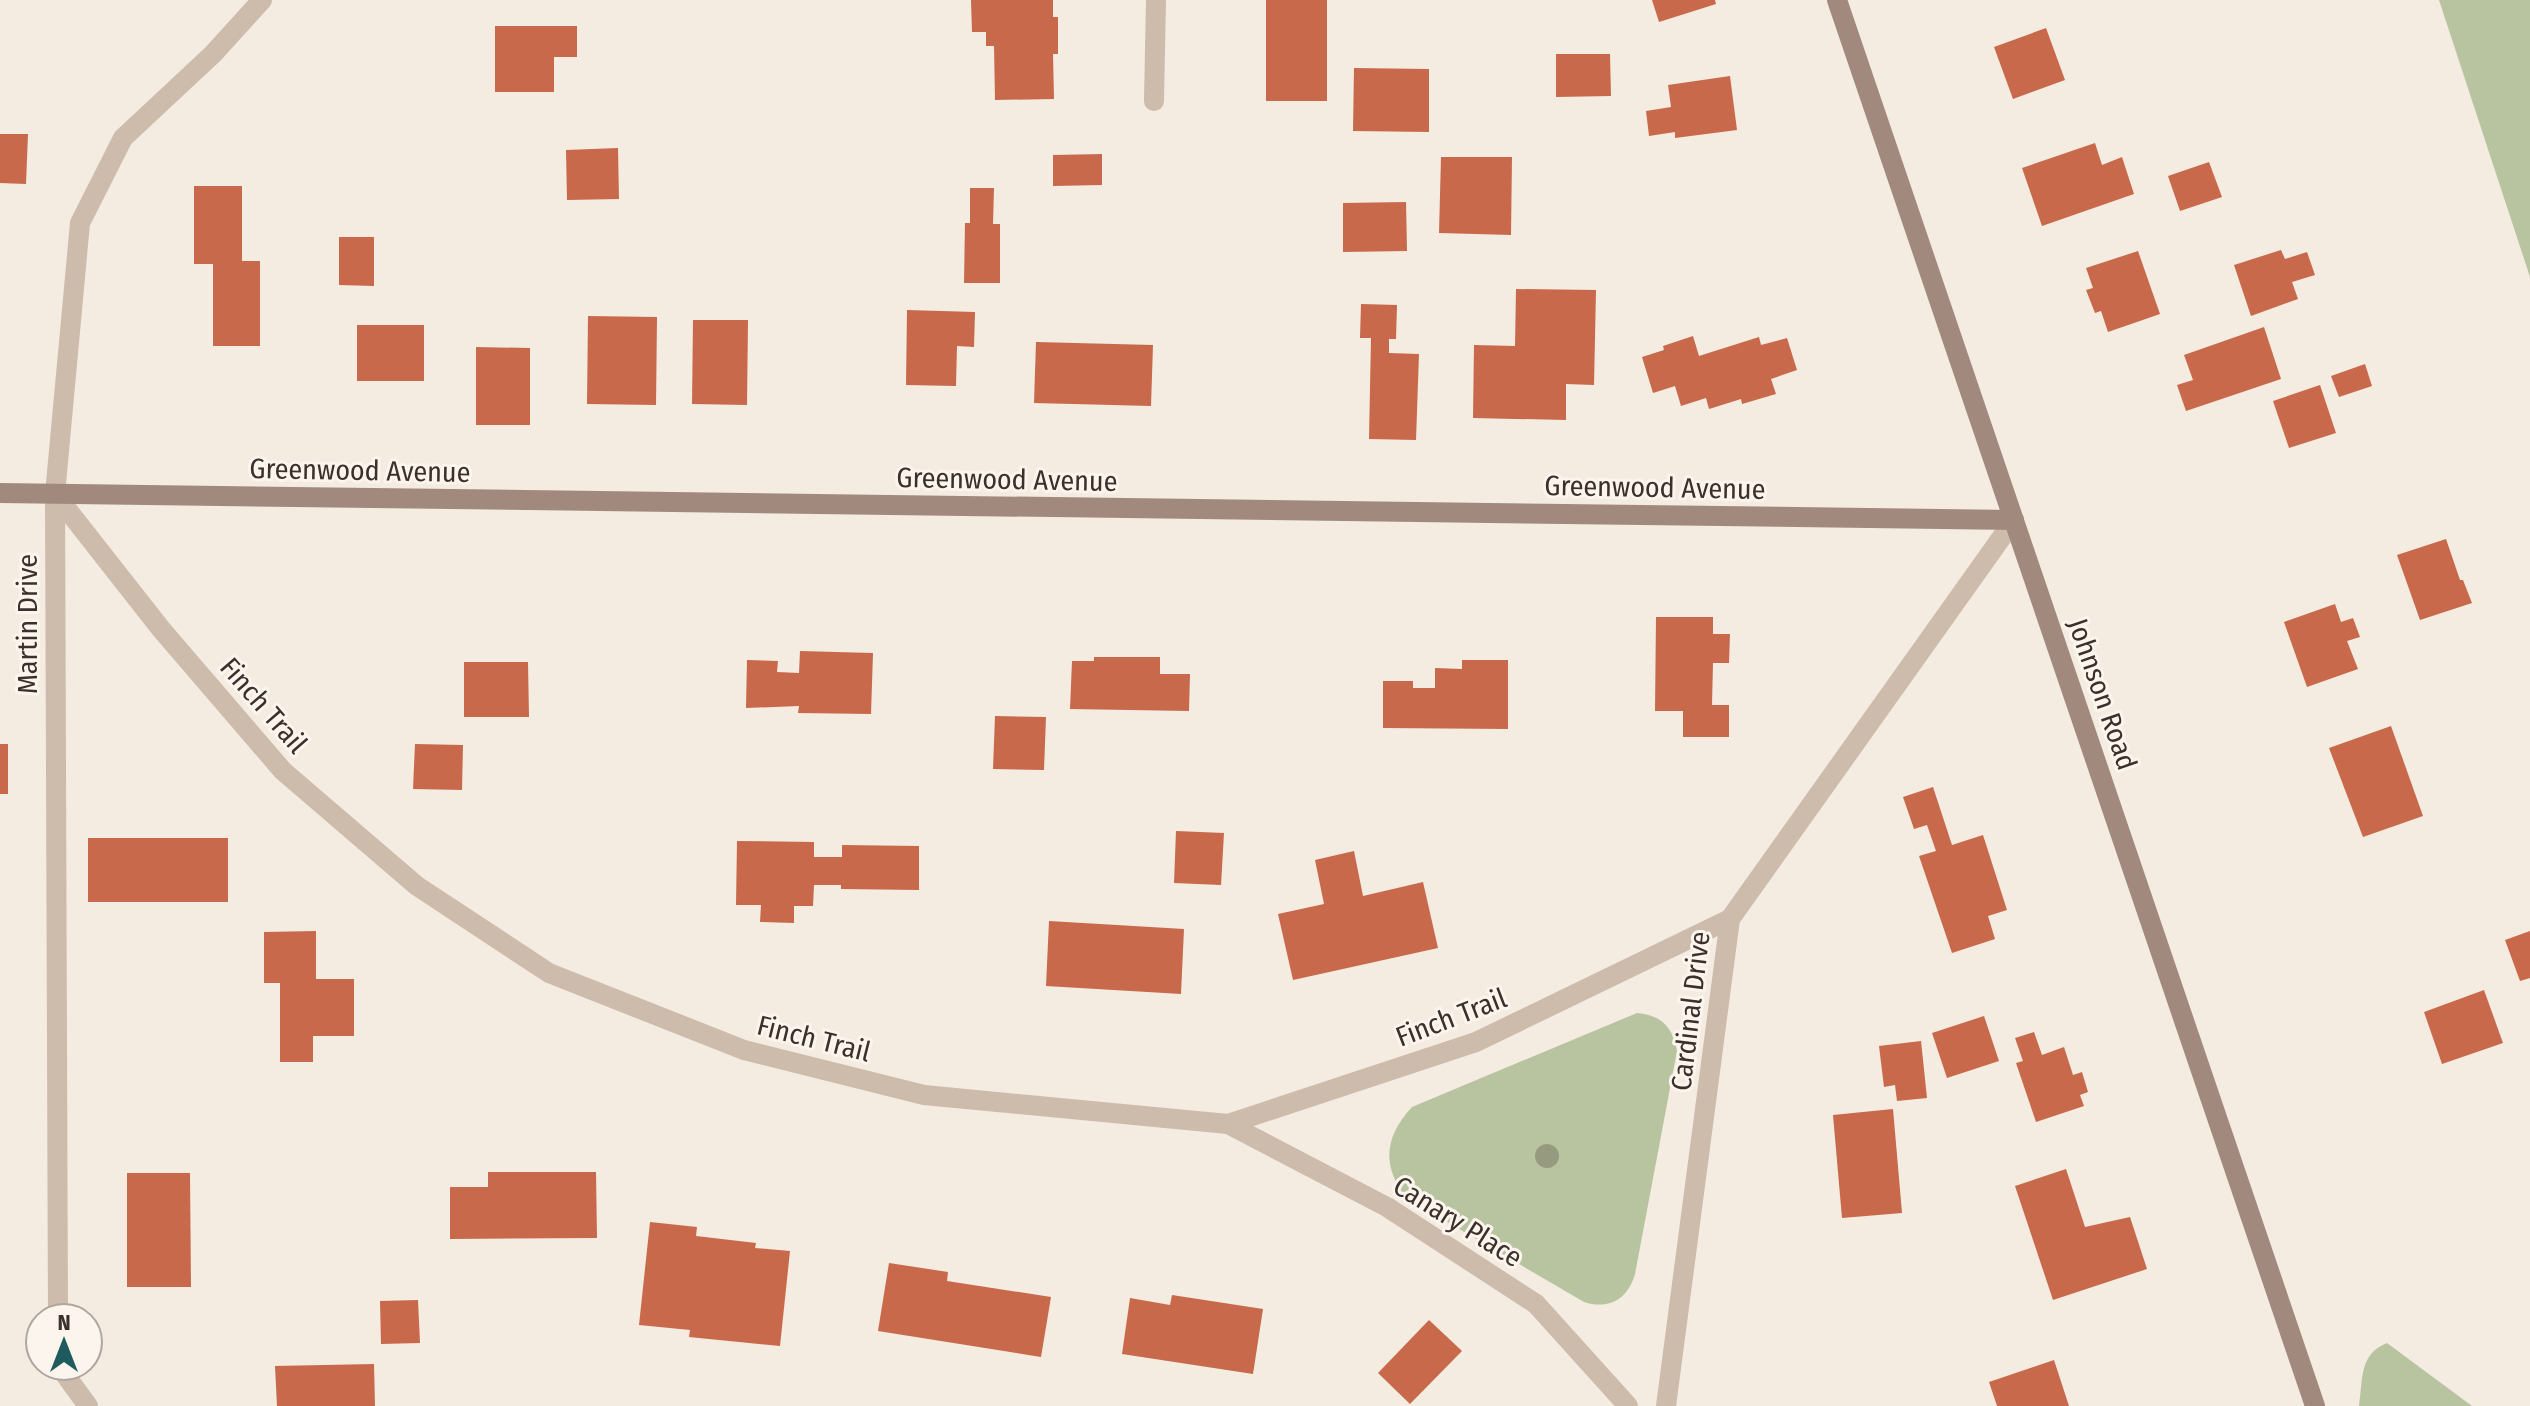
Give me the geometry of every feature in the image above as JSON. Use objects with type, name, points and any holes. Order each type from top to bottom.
[{"type":"street","name":"Martin Drive","points":[[58,1302],[55,494],[80,223],[123,138],[213,54],[262,0]]},
{"type":"street","points":[[1154,101],[1156,0]]},
{"type":"street","name":"Johnson Road","points":[[1837,0],[2315,1406]]},
{"type":"street","name":"Greenwood Avenue","points":[[0,493],[2014,520]]},
{"type":"street","name":"Finch Trail","points":[[55,494],[161,629],[283,771],[417,886],[549,973],[744,1050],[924,1095],[1228,1124],[1476,1042],[1730,919]]},
{"type":"street","name":"Cardinal Drive","points":[[1666,1406],[1730,919],[2014,520]]},
{"type":"street","name":"Canary Place","points":[[1228,1124],[1387,1207],[1536,1304],[1628,1406]]},
{"type":"street","points":[[71,1382],[88,1406]]},
{"type":"green space","points":[[2439,0],[2530,0],[2530,277]]},
{"type":"green space","points":[[1637,1013],[1653,1016],[1664,1024],[1672,1035],[1677,1051],[1635,1274],[1622,1296],[1602,1305],[1584,1302],[1406,1198],[1393,1174],[1390,1151],[1396,1129],[1412,1107]]},
{"type":"green space","points":[[2387,1343],[2472,1406],[2359,1406],[2367,1361],[2371,1354]]},
{"type":"building","points":[[971,0],[1053,0],[1053,17],[1058,17],[1058,54],[1053,54],[1054,99],[995,100],[994,46],[986,46],[986,32],[972,32]]},
{"type":"building","points":[[1266,0],[1327,0],[1327,101],[1266,101]]},
{"type":"building","points":[[1652,0],[1715,0],[1716,4],[1659,22]]},
{"type":"building","points":[[495,26],[577,26],[577,57],[554,57],[554,92],[495,92]]},
{"type":"building","points":[[2046,28],[2065,80],[2013,99],[1994,47]]},
{"type":"building","points":[[1556,54],[1610,54],[1611,96],[1556,97]]},
{"type":"building","points":[[1354,68],[1429,69],[1429,132],[1353,131]]},
{"type":"building","points":[[1730,76],[1737,130],[1675,138],[1675,132],[1649,136],[1646,111],[1671,107],[1668,85]]},
{"type":"building","points":[[0,134],[28,134],[26,184],[0,183]]},
{"type":"building","points":[[2095,143],[2102,165],[2122,157],[2134,194],[2042,226],[2022,168]]},
{"type":"building","points":[[618,148],[619,199],[567,200],[566,150]]},
{"type":"building","points":[[1102,154],[1102,185],[1053,186],[1053,155]]},
{"type":"building","points":[[1441,157],[1512,157],[1511,235],[1439,233]]},
{"type":"building","points":[[2209,162],[2222,197],[2180,211],[2168,176]]},
{"type":"building","points":[[194,186],[242,186],[242,261],[260,261],[260,346],[213,346],[213,264],[194,264]]},
{"type":"building","points":[[970,188],[994,188],[993,224],[1000,224],[1000,283],[964,283],[965,223],[970,223]]},
{"type":"building","points":[[1406,202],[1407,251],[1343,252],[1343,203]]},
{"type":"building","points":[[339,237],[374,237],[374,286],[339,285]]},
{"type":"building","points":[[2281,250],[2285,259],[2307,252],[2315,275],[2292,282],[2298,299],[2251,316],[2234,265]]},
{"type":"building","points":[[2138,251],[2160,314],[2108,332],[2101,311],[2095,313],[2086,290],[2093,288],[2086,268]]},
{"type":"building","points":[[1516,289],[1596,290],[1594,385],[1566,384],[1566,420],[1473,418],[1474,345],[1515,346]]},
{"type":"building","points":[[1361,304],[1397,305],[1396,339],[1389,339],[1389,353],[1419,354],[1416,440],[1369,439],[1371,338],[1360,338]]},
{"type":"building","points":[[907,310],[975,312],[974,347],[957,346],[956,386],[906,385]]},
{"type":"building","points":[[588,316],[657,317],[656,405],[587,404]]},
{"type":"building","points":[[693,320],[748,320],[747,405],[692,404]]},
{"type":"building","points":[[357,325],[424,325],[424,381],[357,381]]},
{"type":"building","points":[[2264,327],[2281,379],[2186,411],[2177,385],[2193,380],[2184,355]]},
{"type":"building","points":[[1693,336],[1699,356],[1759,337],[1761,345],[1787,338],[1797,370],[1771,379],[1776,394],[1742,404],[1741,399],[1709,409],[1706,398],[1681,406],[1675,386],[1653,393],[1642,357]]},
{"type":"building","points":[[1036,342],[1153,345],[1151,406],[1034,403]]},
{"type":"building","points":[[476,347],[530,348],[530,425],[476,425]]},
{"type":"building","points":[[2365,364],[2372,386],[2339,397],[2331,376]]},
{"type":"building","points":[[2320,385],[2336,433],[2289,448],[2273,401]]},
{"type":"building","points":[[2446,539],[2460,580],[2463,580],[2472,603],[2420,620],[2397,555]]},
{"type":"building","points":[[2335,604],[2341,622],[2353,618],[2360,637],[2347,641],[2358,669],[2307,687],[2284,622]]},
{"type":"building","points":[[1656,617],[1713,617],[1713,634],[1730,634],[1729,663],[1713,663],[1712,705],[1729,705],[1729,737],[1683,737],[1683,711],[1655,711]]},
{"type":"building","points":[[800,651],[873,653],[871,714],[798,713],[799,706],[746,708],[747,660],[778,661],[777,672],[799,673]]},
{"type":"building","points":[[1094,657],[1160,657],[1160,674],[1190,674],[1189,711],[1070,709],[1072,661],[1094,661]]},
{"type":"building","points":[[1462,660],[1508,660],[1508,729],[1383,728],[1383,681],[1413,681],[1413,688],[1435,688],[1435,668],[1462,669]]},
{"type":"building","points":[[464,662],[528,662],[529,717],[464,717]]},
{"type":"building","points":[[995,716],[1046,717],[1044,770],[993,769]]},
{"type":"building","points":[[2391,726],[2423,816],[2363,837],[2329,748]]},
{"type":"building","points":[[0,744],[8,744],[8,794],[0,794]]},
{"type":"building","points":[[415,744],[463,745],[462,790],[413,789]]},
{"type":"building","points":[[1933,787],[1952,845],[1983,835],[2007,910],[1988,916],[1995,939],[1952,953],[1919,856],[1936,851],[1927,825],[1914,829],[1903,797]]},
{"type":"building","points":[[1176,831],[1224,833],[1221,885],[1174,883]]},
{"type":"building","points":[[88,838],[228,838],[228,902],[88,902]]},
{"type":"building","points":[[737,841],[814,842],[814,857],[842,857],[842,845],[919,846],[919,890],[841,889],[841,885],[814,885],[813,906],[794,906],[794,923],[760,922],[761,905],[736,905]]},
{"type":"building","points":[[1354,851],[1363,896],[1423,882],[1438,948],[1293,980],[1278,914],[1324,904],[1315,860]]},
{"type":"building","points":[[1049,921],[1184,929],[1181,994],[1046,986]]},
{"type":"building","points":[[316,931],[316,979],[354,979],[354,1036],[313,1036],[313,1062],[280,1062],[280,983],[264,983],[264,932]]},
{"type":"building","points":[[2530,931],[2530,978],[2520,981],[2505,940]]},
{"type":"building","points":[[2484,990],[2503,1043],[2442,1064],[2424,1012]]},
{"type":"building","points":[[1984,1016],[1999,1061],[1947,1078],[1932,1033]]},
{"type":"building","points":[[2034,1032],[2042,1055],[2064,1047],[2073,1075],[2082,1072],[2088,1092],[2080,1095],[2084,1106],[2036,1122],[2016,1063],[2023,1061],[2015,1038]]},
{"type":"building","points":[[1921,1041],[1927,1098],[1897,1101],[1895,1085],[1884,1087],[1879,1046]]},
{"type":"building","points":[[1893,1109],[1902,1213],[1842,1218],[1833,1115]]},
{"type":"building","points":[[2066,1169],[2085,1227],[2130,1217],[2147,1269],[2053,1300],[2015,1186]]},
{"type":"building","points":[[488,1172],[596,1172],[597,1238],[450,1239],[450,1187],[488,1187]]},
{"type":"building","points":[[127,1173],[190,1173],[191,1287],[127,1287]]},
{"type":"building","points":[[650,1222],[697,1227],[696,1236],[756,1243],[755,1248],[790,1251],[780,1346],[689,1337],[690,1330],[639,1325]]},
{"type":"building","points":[[889,1263],[948,1272],[947,1281],[1051,1297],[1041,1357],[878,1331]]},
{"type":"building","points":[[1172,1295],[1263,1309],[1253,1374],[1122,1354],[1130,1298],[1170,1305]]},
{"type":"building","points":[[418,1300],[420,1343],[381,1344],[380,1301]]},
{"type":"building","points":[[1429,1320],[1462,1351],[1410,1404],[1378,1373]]},
{"type":"building","points":[[2054,1360],[2069,1406],[1997,1406],[1989,1382]]},
{"type":"building","points":[[374,1364],[375,1406],[277,1406],[275,1366]]}]
